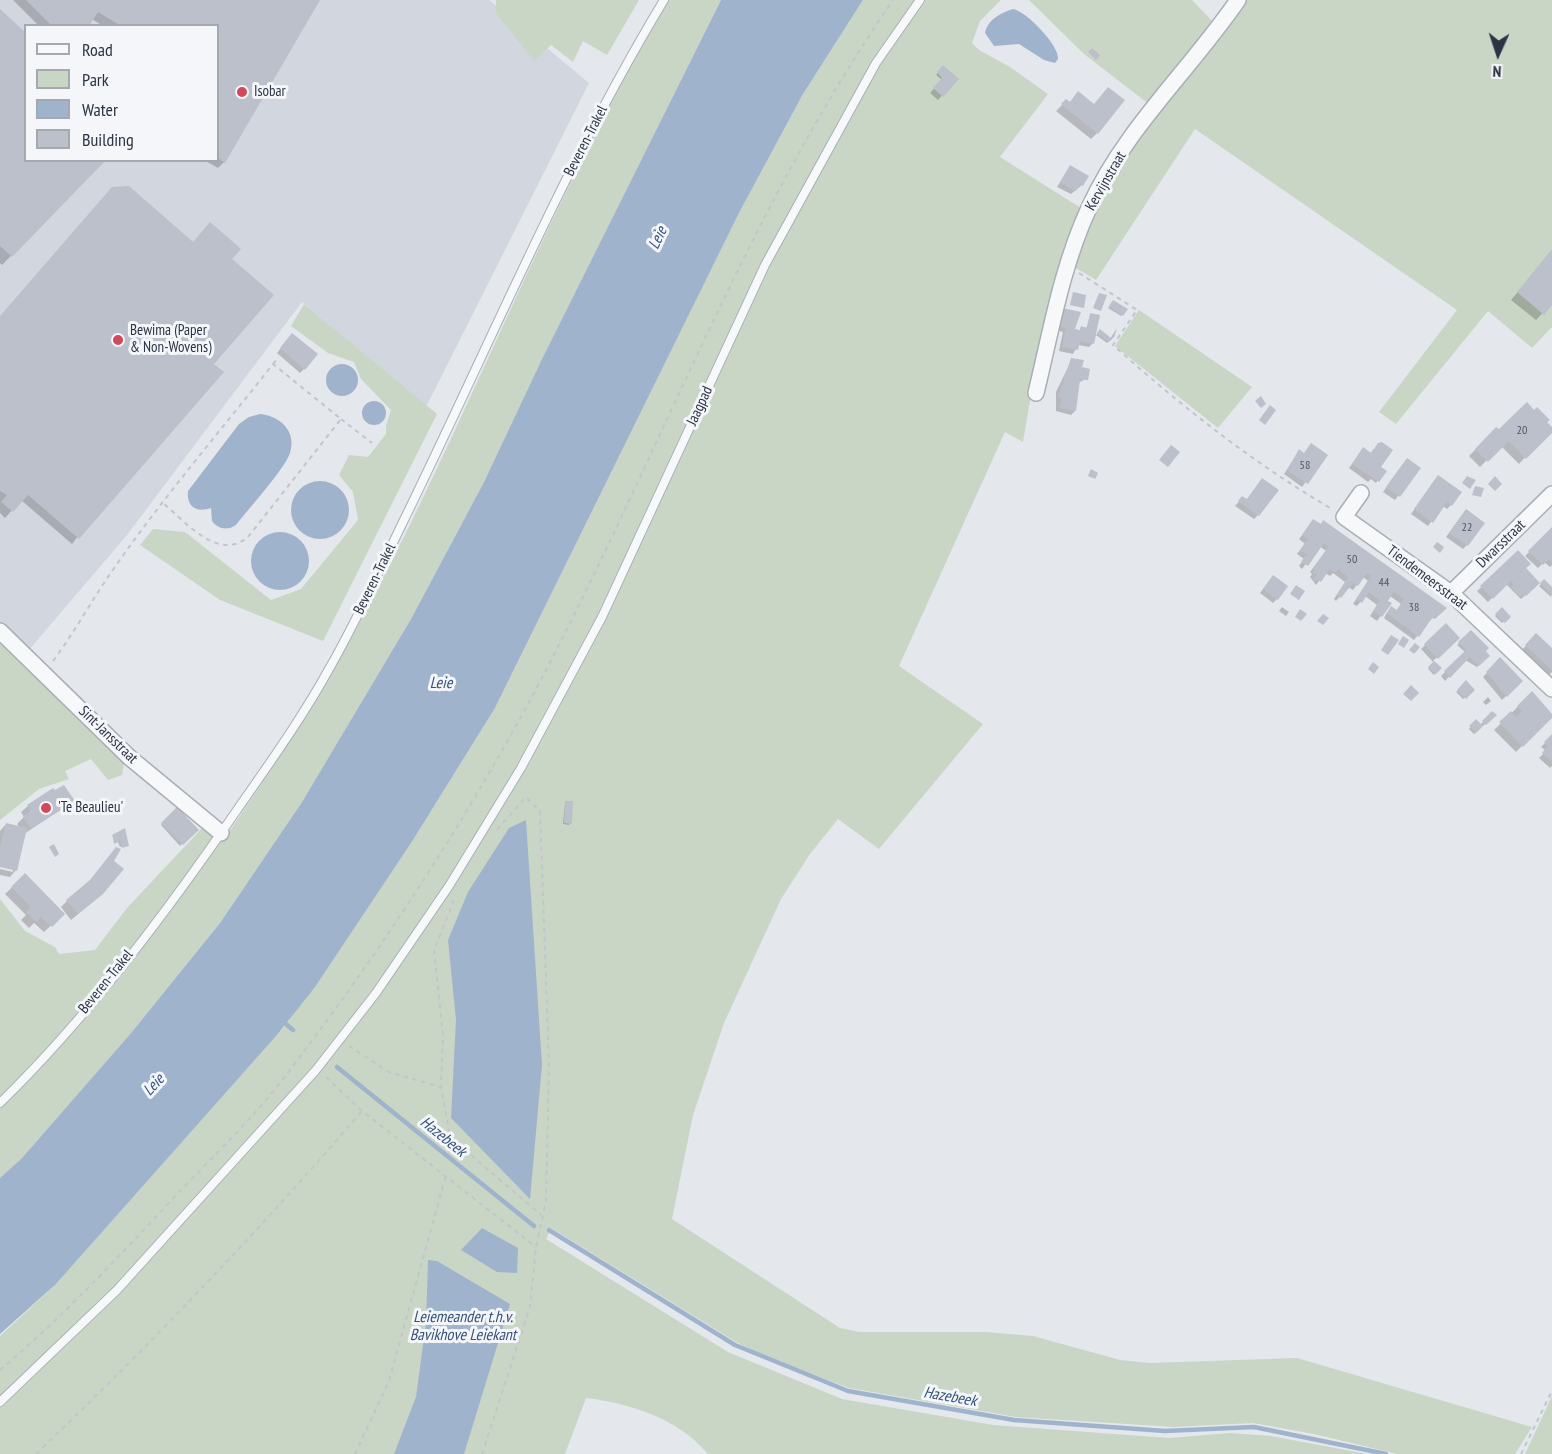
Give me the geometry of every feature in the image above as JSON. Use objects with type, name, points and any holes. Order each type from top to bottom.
[{"type":"street","name":"Kervijnstraat","points":[[1036,393],[1067,266],[1089,208],[1113,166],[1158,102],[1192,63],[1238,0]]},
{"type":"street","points":[[1344,517],[1361,493]]},
{"type":"street","name":"Dwarsstraat","points":[[1451,592],[1552,494]]},
{"type":"street","name":"Tiendemeersstraat","points":[[1344,517],[1451,592],[1552,688]]},
{"type":"street","name":"Sint-Jansstraat","points":[[0,631],[129,757],[221,833]]},
{"type":"lane","name":"Beveren-Trakel","points":[[0,1103],[23,1081],[105,986],[185,885],[316,690],[353,624],[591,130],[663,0]]},
{"type":"lane","name":"Jaagpad","points":[[0,1402],[117,1290],[316,1070],[383,983],[491,819],[547,721],[602,617],[765,265],[876,63],[920,0]]},
{"type":"path","points":[[0,1370],[43,1334],[99,1278],[280,1083],[453,837],[536,689],[774,200],[823,108],[893,0]]},
{"type":"path","points":[[1067,266],[1137,310],[1113,345],[1158,386],[1293,487],[1344,517]]},
{"type":"path","points":[[44,673],[79,625],[110,574],[279,357]]},
{"type":"path","points":[[273,364],[372,443]]},
{"type":"path","points":[[164,504],[213,543],[239,544],[248,537],[341,419]]},
{"type":"path","points":[[482,1454],[530,1308],[536,1247],[541,1215],[546,1201],[549,1064],[540,811],[526,797],[493,836]]},
{"type":"path","points":[[458,893],[447,912],[434,950],[443,1035],[441,1087],[450,1136],[541,1215]]},
{"type":"path","points":[[339,1040],[389,1072],[441,1087]]},
{"type":"path","points":[[316,1070],[362,1111],[536,1247]]},
{"type":"path","points":[[36,1454],[135,1360],[276,1212],[362,1111]]},
{"type":"path","points":[[355,1454],[389,1381],[446,1175]]},
{"type":"path","points":[[1521,1454],[1552,1390]]},
{"type":"shaded area","points":[[0,0],[489,0],[589,83],[426,407],[302,302],[127,535],[28,651],[0,625]]},
{"type":"green space","points":[[496,0],[639,0],[607,55],[583,41],[573,62],[551,45],[534,61],[496,13]]},
{"type":"green space","points":[[669,0],[721,0],[541,361],[484,482],[411,619],[302,802],[220,923],[131,1033],[22,1158],[0,1178],[0,899],[25,931],[55,947],[59,954],[95,950],[127,908],[204,826],[227,835],[321,692],[391,563],[583,157],[624,78]]},
{"type":"green space","points":[[863,0],[1001,0],[980,21],[972,43],[979,50],[1010,67],[1048,94],[1000,157],[1084,210],[1035,371],[1023,442],[1005,432],[899,666],[983,724],[879,849],[838,819],[810,854],[781,899],[724,1023],[693,1115],[672,1219],[840,1328],[859,1332],[986,1332],[1033,1336],[1120,1360],[1150,1363],[1297,1358],[1532,1427],[1515,1454],[1397,1454],[1314,1434],[1253,1423],[1174,1427],[1016,1417],[849,1388],[771,1359],[736,1342],[551,1228],[546,1239],[728,1352],[842,1399],[993,1425],[1169,1438],[1230,1433],[1271,1436],[1367,1454],[708,1454],[683,1431],[653,1415],[620,1404],[586,1398],[565,1454],[0,1454],[0,1336],[56,1284],[285,1026],[413,840],[495,708],[739,213],[803,94]]},
{"type":"green space","points":[[1029,0],[1192,0],[1216,25],[1150,105],[1084,54]]},
{"type":"green space","points":[[1244,0],[1552,0],[1552,327],[1532,348],[1488,311],[1396,424],[1379,412],[1457,310],[1195,129],[1096,280],[1071,265],[1093,209],[1151,114]]},
{"type":"green space","points":[[304,304],[437,414],[323,641],[220,600],[140,545],[153,529],[185,532],[271,600],[301,589],[358,520],[353,492],[339,475],[349,455],[368,457],[386,434],[391,410],[361,379],[354,362],[328,353],[291,326]]},
{"type":"green space","points":[[1139,310],[1252,387],[1218,428],[1115,346]]},
{"type":"green space","points":[[0,641],[125,759],[122,775],[108,780],[91,759],[65,771],[69,779],[39,789],[0,820]]},
{"type":"green space","points":[[1552,1396],[1552,1454],[1525,1454]]},
{"type":"water","name":"Leie","points":[[721,0],[863,0],[803,94],[739,213],[495,708],[413,840],[315,987],[277,1035],[56,1284],[0,1334],[0,1178],[22,1158],[131,1033],[220,923],[302,802],[411,619],[484,482],[541,361]]},
{"type":"water","points":[[1013,9],[1026,16],[1048,38],[1057,53],[1058,59],[1055,63],[1044,60],[1019,44],[994,46],[985,33],[989,24],[1004,12]]},
{"type":"water","points":[[342,364],[354,368],[358,380],[354,392],[342,396],[330,392],[326,380],[330,368]]},
{"type":"water","points":[[374,401],[383,404],[386,413],[383,422],[374,425],[365,422],[362,413],[365,404]]},
{"type":"water","points":[[260,414],[274,418],[285,426],[291,438],[290,453],[274,479],[236,525],[229,528],[220,527],[212,521],[211,508],[201,510],[191,505],[188,491],[239,424],[249,417]]},
{"type":"water","points":[[314,481],[326,481],[341,489],[349,504],[349,516],[341,531],[326,539],[314,539],[299,531],[291,516],[291,504],[299,489]]},
{"type":"water","points":[[274,532],[286,532],[301,540],[309,555],[309,567],[301,582],[286,590],[274,590],[259,582],[251,567],[251,555],[259,540]]},
{"type":"water","points":[[526,820],[542,1065],[530,1199],[451,1118],[456,1020],[448,940],[468,892],[509,828]]},
{"type":"water","points":[[482,1228],[518,1248],[517,1273],[497,1272],[461,1250]]},
{"type":"water","name":"Leiemeander t.h.v. Bavikhove Leiekant","points":[[428,1260],[437,1261],[510,1304],[464,1454],[394,1454],[416,1397],[426,1323]]},
{"type":"building","name":"Isobar","points":[[26,0],[320,0],[225,163],[219,159],[219,24],[118,24],[98,12],[90,24],[50,24]]},
{"type":"building","points":[[0,9],[24,31],[24,162],[104,162],[12,257],[0,246]]},
{"type":"building","points":[[1092,48],[1100,55],[1096,60],[1088,52]]},
{"type":"building","points":[[943,65],[959,79],[943,97],[933,88],[942,78],[937,72]]},
{"type":"building","points":[[1108,87],[1125,100],[1098,134],[1061,104],[1066,99],[1070,102],[1078,91],[1094,104]]},
{"type":"building","points":[[1070,165],[1089,176],[1083,186],[1080,184],[1076,191],[1060,182]]},
{"type":"building","name":"Bewima (Paper & Non-Wovens)","points":[[129,186],[193,242],[210,222],[241,249],[232,259],[274,295],[214,364],[224,372],[79,539],[28,495],[13,512],[1,502],[7,495],[0,491],[0,316],[112,187]]},
{"type":"building","points":[[1552,249],[1552,305],[1544,315],[1517,292]]},
{"type":"building","points":[[1073,292],[1086,295],[1084,308],[1070,305]]},
{"type":"building","points":[[1099,293],[1107,295],[1101,311],[1093,308]]},
{"type":"building","points":[[1113,300],[1128,309],[1123,316],[1109,306]]},
{"type":"building","points":[[1062,308],[1081,312],[1075,329],[1080,330],[1081,326],[1087,328],[1090,313],[1100,315],[1094,344],[1080,341],[1078,350],[1062,347],[1066,328],[1058,326]]},
{"type":"building","points":[[1100,329],[1112,339],[1109,342],[1097,333]]},
{"type":"building","points":[[292,333],[318,354],[305,370],[280,348]]},
{"type":"building","points":[[1071,358],[1084,360],[1082,367],[1090,369],[1088,380],[1080,380],[1076,411],[1060,408],[1062,398],[1058,397]]},
{"type":"building","points":[[1261,396],[1266,404],[1261,408],[1255,401]]},
{"type":"building","points":[[1527,402],[1534,410],[1537,407],[1550,420],[1547,422],[1552,427],[1552,433],[1526,459],[1509,441],[1488,462],[1475,449],[1496,427],[1499,429]]},
{"type":"building","points":[[1270,405],[1276,410],[1265,425],[1259,420]]},
{"type":"building","points":[[1382,442],[1393,450],[1381,467],[1387,471],[1379,482],[1352,464],[1363,447],[1371,453],[1378,443]]},
{"type":"building","points":[[1311,443],[1328,455],[1308,484],[1287,470],[1299,449],[1304,453]]},
{"type":"building","points":[[1171,445],[1180,452],[1168,467],[1159,460]]},
{"type":"building","points":[[1407,458],[1421,468],[1400,497],[1386,487]]},
{"type":"building","points":[[1091,469],[1098,473],[1095,479],[1088,476]]},
{"type":"building","points":[[1438,475],[1462,492],[1452,506],[1447,502],[1433,523],[1414,509]]},
{"type":"building","points":[[1467,476],[1476,480],[1470,489],[1462,483]]},
{"type":"building","points":[[1495,476],[1502,484],[1495,491],[1488,484]]},
{"type":"building","points":[[1262,478],[1279,490],[1259,516],[1238,501],[1242,496],[1247,499]]},
{"type":"building","points":[[1475,486],[1484,488],[1481,497],[1472,495]]},
{"type":"building","points":[[1466,509],[1485,523],[1468,546],[1449,533]]},
{"type":"building","points":[[1313,519],[1321,524],[1323,520],[1447,608],[1435,619],[1432,618],[1419,637],[1387,613],[1391,606],[1397,610],[1404,599],[1394,592],[1388,601],[1392,603],[1382,617],[1373,611],[1380,600],[1369,592],[1362,603],[1356,599],[1371,576],[1367,573],[1358,586],[1353,583],[1341,598],[1337,595],[1348,577],[1338,569],[1335,573],[1330,569],[1321,582],[1317,579],[1315,582],[1313,580],[1317,575],[1313,572],[1315,569],[1313,568],[1329,546],[1324,543],[1308,566],[1301,562],[1307,554],[1300,550],[1308,539],[1302,535]]},
{"type":"building","points":[[1552,527],[1552,562],[1549,559],[1543,565],[1528,551]]},
{"type":"building","points":[[1437,542],[1444,547],[1440,553],[1433,547]]},
{"type":"building","points":[[1518,550],[1531,564],[1526,568],[1540,583],[1526,596],[1524,594],[1520,597],[1511,587],[1514,584],[1511,581],[1493,599],[1480,586]]},
{"type":"building","points":[[1273,575],[1288,586],[1278,600],[1263,589]]},
{"type":"building","points":[[1544,579],[1552,587],[1552,596],[1540,583]]},
{"type":"building","points":[[1296,585],[1305,591],[1299,600],[1290,594]]},
{"type":"building","points":[[1502,607],[1511,617],[1505,623],[1495,614]]},
{"type":"building","points":[[1300,609],[1307,614],[1301,621],[1295,617]]},
{"type":"building","points":[[1323,614],[1329,618],[1323,625],[1317,621]]},
{"type":"building","points":[[1446,623],[1460,638],[1438,659],[1424,644]]},
{"type":"building","points":[[1471,630],[1489,648],[1486,651],[1490,656],[1479,666],[1470,657],[1450,678],[1444,671],[1466,650],[1458,642]]},
{"type":"building","points":[[1536,633],[1552,648],[1552,670],[1525,645]]},
{"type":"building","points":[[1391,635],[1399,640],[1388,655],[1381,650]]},
{"type":"building","points":[[1403,636],[1409,640],[1404,648],[1398,644]]},
{"type":"building","points":[[1415,643],[1420,647],[1414,654],[1409,650]]},
{"type":"building","points":[[1500,657],[1523,681],[1507,697],[1486,672]]},
{"type":"building","points":[[1434,661],[1442,668],[1436,674],[1428,667]]},
{"type":"building","points":[[1373,662],[1379,667],[1374,674],[1368,669]]},
{"type":"building","points":[[1466,680],[1475,690],[1466,699],[1457,690]]},
{"type":"building","points":[[1411,685],[1419,693],[1411,701],[1403,694]]},
{"type":"building","points":[[1532,691],[1552,714],[1552,718],[1523,747],[1499,722],[1511,711],[1516,717],[1522,711],[1517,706]]},
{"type":"building","points":[[1492,711],[1497,715],[1486,725],[1482,721]]},
{"type":"building","points":[[1476,719],[1483,726],[1476,733],[1469,726]]},
{"type":"building","points":[[1552,734],[1552,761],[1542,753],[1548,746],[1544,742]]},
{"type":"building","name":"'Te Beaulieu'","points":[[64,785],[75,801],[31,829],[23,816],[31,811],[27,805],[53,788],[55,790]]},
{"type":"building","points":[[565,801],[573,801],[572,824],[564,823]]},
{"type":"building","points":[[177,807],[199,830],[183,845],[161,823]]},
{"type":"building","points":[[6,823],[27,828],[17,871],[0,867],[0,849]]},
{"type":"building","points":[[125,828],[129,846],[122,848],[120,841],[115,843],[112,835]]},
{"type":"building","points":[[54,844],[59,854],[55,857],[49,847]]},
{"type":"building","points":[[116,847],[121,849],[114,861],[124,869],[103,894],[78,914],[66,900],[90,880]]},
{"type":"building","points":[[25,873],[65,914],[52,927],[41,917],[36,922],[26,912],[31,907],[11,887]]},
{"type":"waterway","name":"Hazebeek","points":[[281,1020],[293,1030]]},
{"type":"waterway","name":"Hazebeek","points":[[337,1067],[534,1226]]},
{"type":"waterway","name":"Hazebeek","points":[[549,1230],[735,1345],[848,1391],[1014,1420],[1165,1431],[1254,1427],[1386,1454]]},
{"type":"place","name":"Isobar","points":[[242,92]]},
{"type":"place","name":"Bewima (Paper & Non-Wovens)","points":[[118,340]]},
{"type":"place","name":"'Te Beaulieu'","points":[[46,808]]}]
